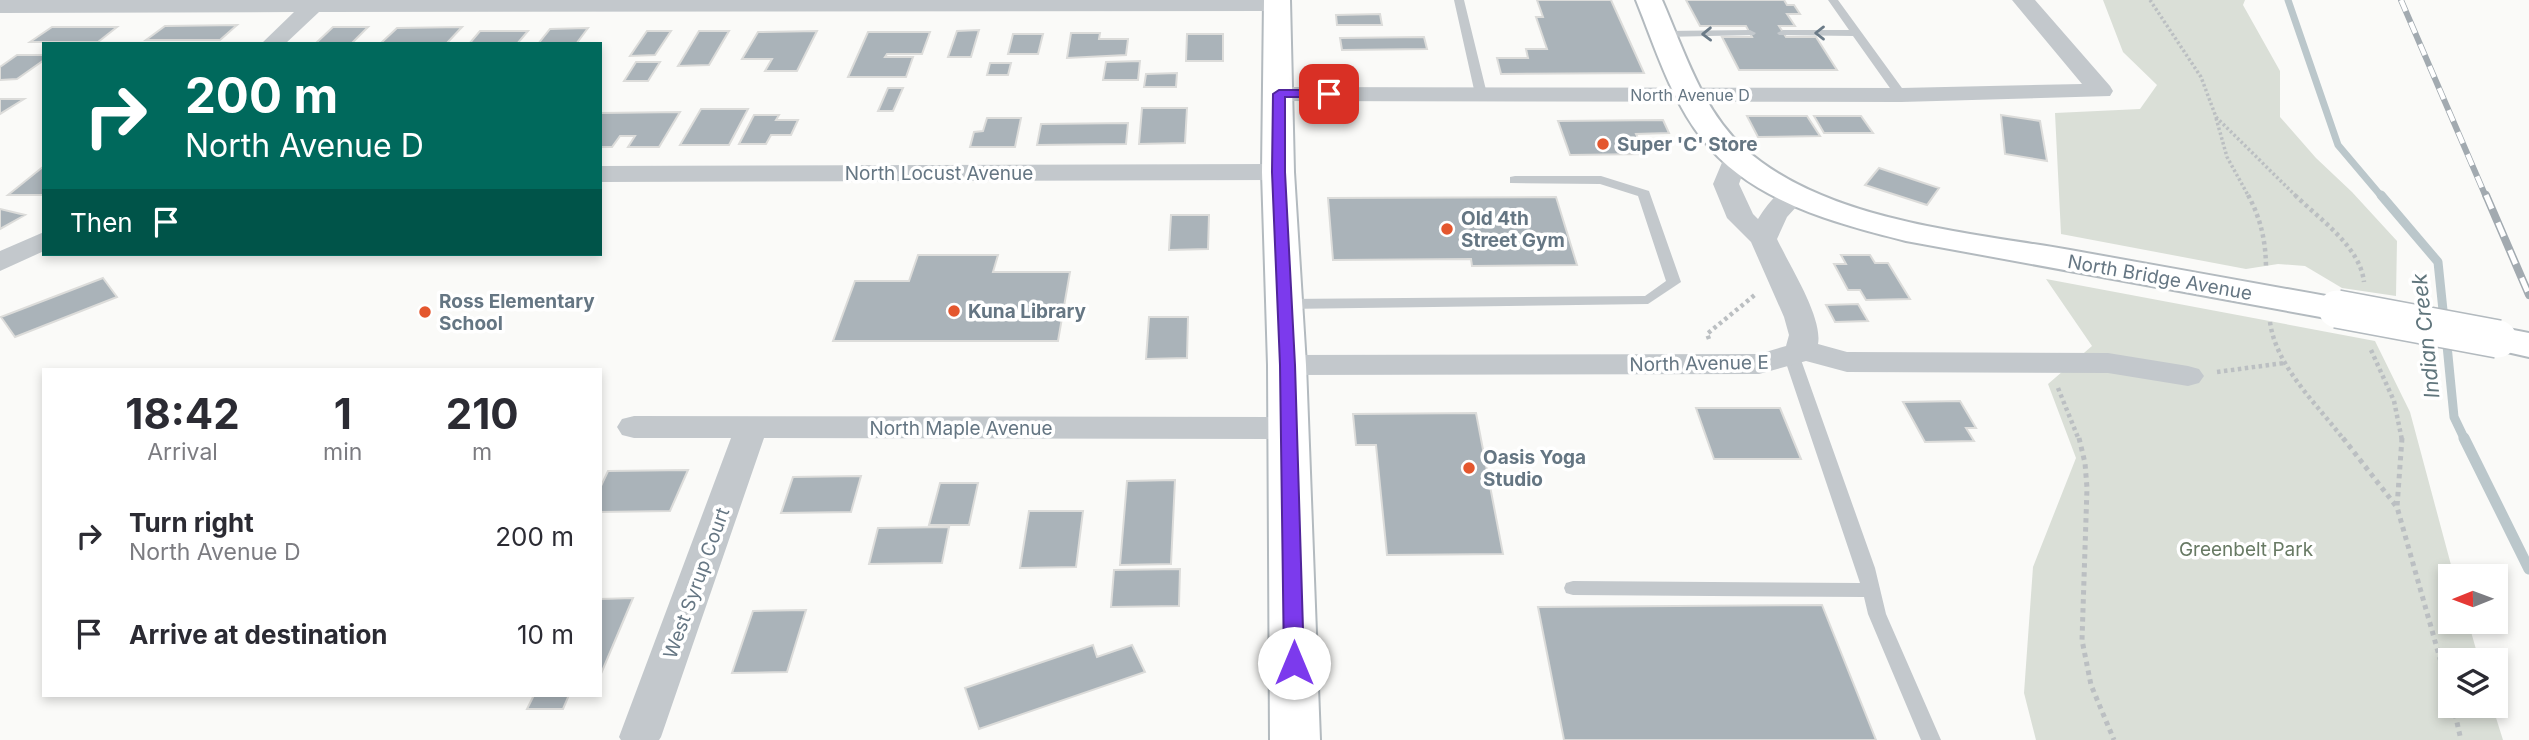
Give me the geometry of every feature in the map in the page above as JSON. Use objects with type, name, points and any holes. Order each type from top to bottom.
[{"type":"main road","name":"North Bridge Avenue","points":[[1649,0],[1692,95],[1713,133],[1735,158],[1796,194],[1844,214],[1906,231],[2513,342]]},
{"type":"main road","points":[[1277,2],[1278,172],[1287,365],[1295,740]]},
{"type":"street","name":"North Avenue D","points":[[1279,94],[1901,95],[2101,91],[2023,0]]},
{"type":"street","points":[[5,16],[37,6],[1277,2]]},
{"type":"street","points":[[274,42],[314,5]]},
{"type":"street","points":[[1735,158],[1726,184],[1741,218],[1763,239],[1799,317],[1804,335],[1796,353]]},
{"type":"street","name":"North Locust Avenue","points":[[602,174],[1278,172]]},
{"type":"street","points":[[1763,239],[1769,220],[1779,206],[1796,194]]},
{"type":"street","points":[[0,262],[42,241]]},
{"type":"street","name":"North Avenue E","points":[[1287,365],[1759,363],[1796,353],[1847,362],[2108,363],[2188,376]]},
{"type":"street","name":"North Maple Avenue","points":[[634,427],[1288,428]]},
{"type":"street","name":"West Syrup Court","points":[[640,737],[751,428]]},
{"type":"lane","points":[[1459,0],[1481,94]]},
{"type":"lane","points":[[1833,0],[1901,95]]},
{"type":"lane","points":[[1664,34],[1750,33]]},
{"type":"lane","points":[[1783,33],[1857,33]]},
{"type":"lane","points":[[1285,304],[1648,300],[1674,282],[1644,194],[1601,180],[1514,180]]},
{"type":"lane","points":[[1796,353],[1819,437],[1866,568],[1877,614],[1931,740]]},
{"type":"lane","points":[[1573,588],[1871,590]]},
{"type":"path","points":[[2216,117],[2221,145],[2251,197],[2265,230],[2266,272]]},
{"type":"path","points":[[1712,346],[1707,334],[1756,295]]},
{"type":"path","points":[[2268,314],[2272,338],[2285,363],[2397,507]]},
{"type":"path","points":[[2042,363],[2055,381],[2085,459],[2087,484],[2080,591],[2086,664],[2093,690],[2114,740]]},
{"type":"path","points":[[2188,376],[2285,363]]},
{"type":"path","points":[[2456,718],[2461,740]]},
{"type":"green space","points":[[2103,0],[2245,0],[2243,5],[2280,71],[2280,117],[2397,241],[2396,296],[2342,288],[2305,266],[2278,264],[2246,269],[2061,234],[2055,113],[2140,109],[2157,85],[2123,52]]},
{"type":"green space","name":"Greenbelt Park","points":[[2046,279],[2375,341],[2410,412],[2451,564],[2438,564],[2438,634],[2472,634],[2476,648],[2438,648],[2438,718],[2496,718],[2503,740],[2036,740],[2024,693],[2033,567],[2076,458],[2048,384],[2092,346]]},
{"type":"building","points":[[1537,0],[1611,0],[1644,73],[1501,74],[1497,58],[1528,58],[1526,49],[1547,49],[1536,17],[1543,17]]},
{"type":"building","points":[[1686,0],[1784,0],[1787,5],[1794,5],[1800,14],[1787,14],[1795,26],[1779,26],[1786,37],[1816,37],[1837,70],[1739,70],[1722,37],[1752,37],[1746,26],[1700,26]]},
{"type":"building","points":[[1380,14],[1382,25],[1337,25],[1336,15]]},
{"type":"building","points":[[237,25],[220,40],[146,40],[165,26]]},
{"type":"building","points":[[52,27],[117,27],[98,42],[30,42]]},
{"type":"building","points":[[333,27],[368,27],[353,42],[317,42]]},
{"type":"building","points":[[462,27],[448,42],[382,42],[397,28]]},
{"type":"building","points":[[588,28],[578,42],[540,42],[550,29]]},
{"type":"building","points":[[979,30],[971,57],[948,57],[957,31]]},
{"type":"building","points":[[480,31],[528,31],[519,42],[471,42]]},
{"type":"building","points":[[647,31],[671,31],[655,55],[630,56]]},
{"type":"building","points":[[699,31],[729,31],[709,65],[678,66]]},
{"type":"building","points":[[817,31],[797,71],[765,71],[772,59],[742,59],[758,32]]},
{"type":"building","points":[[868,32],[930,32],[922,54],[887,54],[885,57],[913,57],[906,77],[848,77]]},
{"type":"building","points":[[1071,33],[1100,33],[1099,39],[1128,39],[1126,55],[1067,58]]},
{"type":"building","points":[[1013,34],[1043,34],[1038,54],[1008,54]]},
{"type":"building","points":[[1187,34],[1223,34],[1223,61],[1186,61]]},
{"type":"building","points":[[1424,37],[1427,49],[1342,50],[1340,38]]},
{"type":"building","points":[[17,55],[42,55],[42,61],[17,79],[0,80],[0,67]]},
{"type":"building","points":[[1140,61],[1138,80],[1103,80],[1106,62]]},
{"type":"building","points":[[636,62],[660,62],[648,81],[624,81]]},
{"type":"building","points":[[990,63],[1011,63],[1008,75],[987,75]]},
{"type":"building","points":[[1177,73],[1176,87],[1144,87],[1146,74]]},
{"type":"building","points":[[888,88],[903,88],[893,111],[878,111]]},
{"type":"building","points":[[0,99],[24,99],[0,114]]},
{"type":"building","points":[[1142,108],[1187,108],[1185,143],[1139,144]]},
{"type":"building","points":[[701,109],[748,109],[729,145],[680,145]]},
{"type":"building","points":[[680,112],[659,147],[628,147],[635,136],[620,136],[612,147],[602,147],[602,113]]},
{"type":"building","points":[[754,115],[779,115],[776,120],[798,120],[791,135],[771,135],[766,144],[739,144]]},
{"type":"building","points":[[2001,115],[2040,121],[2047,161],[2005,154]]},
{"type":"building","points":[[1747,116],[1807,116],[1820,136],[1758,137]]},
{"type":"building","points":[[1814,116],[1861,116],[1873,133],[1824,133]]},
{"type":"building","points":[[987,118],[1021,118],[1015,147],[970,147],[974,132],[983,131]]},
{"type":"building","name":"Super 'C' Store","points":[[1663,120],[1669,133],[1636,134],[1645,154],[1570,155],[1558,121]]},
{"type":"building","points":[[1128,123],[1126,144],[1037,145],[1041,124]]},
{"type":"building","points":[[42,168],[42,195],[8,195]]},
{"type":"building","points":[[1879,168],[1939,188],[1927,205],[1865,185]]},
{"type":"building","points":[[1556,197],[1577,265],[1472,266],[1471,259],[1333,260],[1328,198]]},
{"type":"building","points":[[0,209],[25,215],[0,229]]},
{"type":"building","points":[[1171,215],[1209,215],[1208,249],[1169,250]]},
{"type":"building","name":"Kuna Library","points":[[918,255],[998,255],[993,272],[1070,272],[1058,341],[833,341],[855,281],[909,281]]},
{"type":"building","points":[[1841,255],[1870,255],[1875,263],[1888,263],[1910,299],[1866,300],[1860,290],[1848,290],[1834,264],[1846,264]]},
{"type":"building","points":[[103,278],[117,297],[15,337],[1,317]]},
{"type":"building","points":[[1858,304],[1868,321],[1835,322],[1826,305]]},
{"type":"building","points":[[1149,317],[1188,317],[1187,358],[1146,359]]},
{"type":"building","points":[[1960,401],[1976,428],[1966,428],[1974,441],[1925,442],[1903,402]]},
{"type":"building","points":[[1696,408],[1780,408],[1801,459],[1714,459]]},
{"type":"building","points":[[1476,413],[1503,554],[1387,555],[1376,445],[1356,445],[1353,414]]},
{"type":"building","points":[[688,470],[670,511],[602,512],[602,484],[608,471]]},
{"type":"building","points":[[861,476],[851,512],[781,513],[793,477]]},
{"type":"building","points":[[1175,480],[1171,564],[1120,565],[1127,481]]},
{"type":"building","points":[[940,483],[978,483],[969,525],[929,525]]},
{"type":"building","points":[[1029,511],[1083,511],[1076,567],[1020,568]]},
{"type":"building","points":[[949,527],[942,563],[869,564],[878,528]]},
{"type":"building","points":[[1180,569],[1179,606],[1111,607],[1114,570]]},
{"type":"building","points":[[633,598],[602,671],[602,599]]},
{"type":"building","points":[[1822,605],[1876,740],[1564,740],[1538,607]]},
{"type":"building","points":[[806,610],[787,672],[732,673],[753,611]]},
{"type":"building","points":[[1093,645],[1097,657],[1132,645],[1145,672],[979,729],[965,688]]},
{"type":"building","points":[[533,697],[568,697],[563,709],[527,709]]},
{"type":"waterway","name":"Indian Creek","points":[[2288,0],[2338,145],[2382,197]]},
{"type":"waterway","name":"Indian Creek","points":[[2381,195],[2438,262],[2444,320]]},
{"type":"waterway","name":"Indian Creek","points":[[2446,335],[2454,417],[2465,440]]},
{"type":"waterway","name":"Indian Creek","points":[[2464,438],[2529,569]]},
{"type":"railway","points":[[2401,0],[2486,197]]},
{"type":"railway","points":[[2486,195],[2529,295]]},
{"type":"place","name":"Super 'C' Store","points":[[1603,144]]},
{"type":"place","name":"Old 4th Street Gym","points":[[1447,229]]},
{"type":"place","name":"Kuna Library","points":[[954,311]]},
{"type":"place","name":"Ross Elementary School","points":[[425,312]]},
{"type":"place","name":"Oasis Yoga Studio","points":[[1469,468]]},
{"type":"route","points":[[1294,663],[1287,365],[1278,172],[1279,94],[1329,94]]}]
